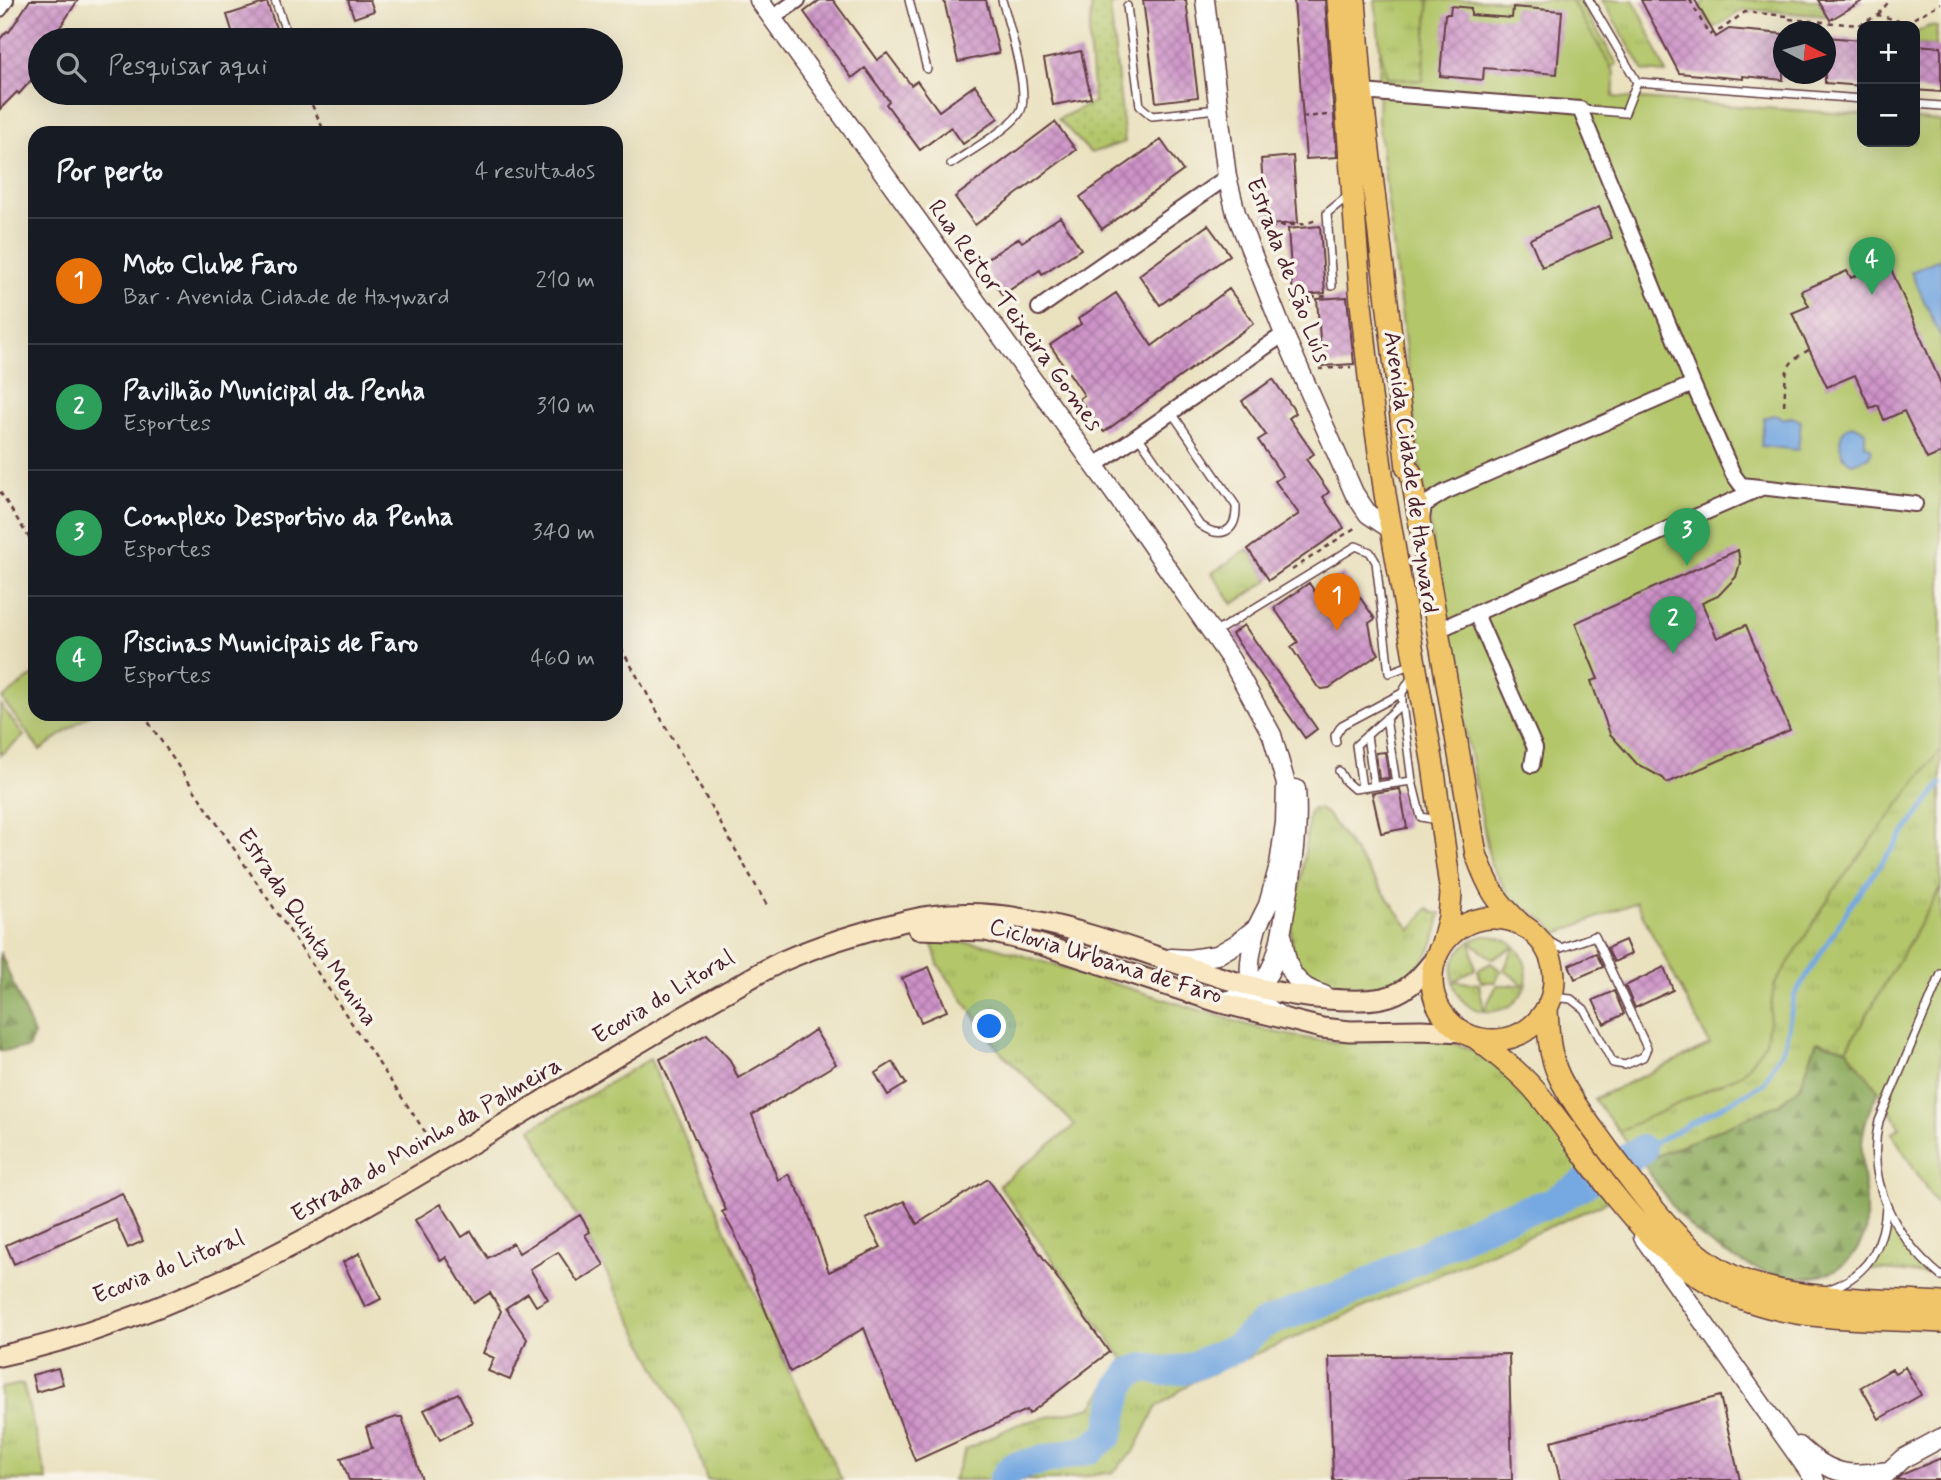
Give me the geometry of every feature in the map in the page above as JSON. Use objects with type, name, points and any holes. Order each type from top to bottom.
[{"type":"main road","name":"Avenida Cidade de Hayward","points":[[1338,0],[1368,366],[1385,494],[1433,765],[1451,894],[1449,917],[1439,952]]},
{"type":"main road","name":"Avenida Cidade de Hayward","points":[[1355,0],[1362,92],[1407,468],[1411,473],[1476,854],[1488,887],[1502,907],[1529,930]]},
{"type":"main road","name":"Estrada do Moinho da Palmeira","points":[[0,1356],[31,1349],[124,1319],[211,1286],[289,1248],[713,999],[785,960],[862,932],[925,916],[982,914],[1031,921],[1082,933],[1254,988],[1307,998],[1345,1000],[1387,997],[1413,985],[1439,952]]},
{"type":"main road","points":[[1941,1303],[1812,1294],[1749,1283],[1715,1266],[1670,1228],[1634,1184],[1578,1109],[1559,1075],[1549,1044],[1549,1003],[1553,967],[1546,949],[1529,930],[1507,920],[1479,920],[1453,933],[1439,952],[1432,973],[1436,999],[1443,1015],[1519,1073],[1539,1095],[1615,1196],[1646,1232],[1678,1262],[1709,1283],[1752,1302],[1791,1311],[1830,1316],[1941,1322]]},
{"type":"main road","name":"Estrada do Moinho da Palmeira","points":[[862,932],[930,928],[986,931],[1042,945],[1218,1002],[1322,1028],[1350,1031],[1421,1030],[1469,1035]]},
{"type":"main road","points":[[1469,1035],[1497,1040],[1517,1036],[1534,1024],[1549,1003]]},
{"type":"street","points":[[0,9],[6,0]]},
{"type":"street","name":"Rua Reitor Teixeira Gomes","points":[[759,0],[1231,660]]},
{"type":"street","points":[[772,18],[798,0]]},
{"type":"street","name":"Estrada de São Luís","points":[[1205,0],[1227,177],[1243,230],[1284,334],[1361,504]]},
{"type":"street","points":[[1362,92],[1580,109],[1693,384],[1733,474],[1741,485],[1915,504]]},
{"type":"street","points":[[1039,308],[1227,177]]},
{"type":"street","points":[[1094,466],[1284,334]]},
{"type":"street","points":[[1421,531],[1424,505],[1445,492],[1693,384]]},
{"type":"street","points":[[1411,473],[1421,491],[1431,494],[1445,492]]},
{"type":"street","points":[[1438,630],[1766,486]]},
{"type":"street","points":[[1361,504],[1374,507],[1385,494]]},
{"type":"street","points":[[1361,504],[1368,514],[1392,530]]},
{"type":"street","points":[[1476,614],[1535,748],[1532,765]]},
{"type":"street","points":[[1231,660],[1272,735],[1286,784],[1286,824],[1279,865],[1268,905],[1257,928],[1248,977],[1257,997],[1268,1009],[1289,1020]]},
{"type":"street","points":[[1218,1002],[1229,1000],[1254,988],[1264,981],[1270,970],[1282,933],[1297,842],[1296,787],[1280,732],[1271,713],[1231,660]]},
{"type":"street","points":[[1154,957],[1189,959],[1217,955],[1257,928]]},
{"type":"street","points":[[1282,933],[1286,962],[1298,981],[1313,992],[1345,1000]]},
{"type":"street","points":[[1615,1196],[1815,1480]]},
{"type":"street","points":[[1769,1417],[1813,1459],[1844,1474],[1885,1475],[1902,1458],[1941,1438]]},
{"type":"lane","points":[[275,0],[285,28]]},
{"type":"lane","points":[[909,0],[927,69]]},
{"type":"lane","points":[[951,164],[1009,123],[1020,112],[1024,100],[1023,85],[1002,0]]},
{"type":"lane","points":[[1588,0],[1637,82]]},
{"type":"lane","points":[[1127,6],[1140,106],[1152,116],[1218,109]]},
{"type":"lane","points":[[1637,82],[1857,99]]},
{"type":"lane","points":[[1580,109],[1625,113],[1637,82]]},
{"type":"lane","points":[[1920,104],[1941,106]]},
{"type":"lane","points":[[1332,286],[1327,213],[1354,191]]},
{"type":"lane","points":[[1138,436],[1199,524],[1210,533],[1223,533],[1231,528],[1236,517],[1236,506],[1172,413]]},
{"type":"lane","points":[[1213,634],[1356,546],[1370,552],[1376,562],[1389,673],[1415,668]]},
{"type":"lane","points":[[1415,668],[1402,693],[1412,780],[1421,817],[1437,820],[1442,831]]},
{"type":"lane","points":[[1336,742],[1335,736],[1342,725],[1402,693]]},
{"type":"lane","points":[[1362,788],[1356,745],[1402,704]]},
{"type":"lane","points":[[1386,718],[1396,783]]},
{"type":"lane","points":[[1367,735],[1374,786]]},
{"type":"lane","points":[[1339,771],[1354,789],[1412,780]]},
{"type":"lane","points":[[1529,930],[1562,948],[1595,936],[1647,1048],[1643,1057],[1625,1065],[1613,1063],[1584,1009],[1571,999],[1549,1003]]},
{"type":"lane","points":[[1941,974],[1886,1104],[1876,1136],[1879,1184],[1886,1206],[1905,1241],[1941,1276]]},
{"type":"lane","points":[[1812,1294],[1844,1283],[1870,1262],[1885,1227],[1886,1206]]},
{"type":"path","points":[[1691,1],[1709,35],[1745,12],[1859,25],[1878,15],[1890,0]]},
{"type":"path","points":[[1878,15],[1906,23],[1941,3]]},
{"type":"path","points":[[313,105],[322,126]]},
{"type":"path","points":[[1303,117],[1348,112]]},
{"type":"path","points":[[1243,230],[1305,224],[1319,219]]},
{"type":"path","points":[[1275,311],[1307,298],[1360,293]]},
{"type":"path","points":[[1784,404],[1789,363],[1809,350]]},
{"type":"path","points":[[1300,370],[1368,366]]},
{"type":"path","points":[[0,492],[28,536]]},
{"type":"path","points":[[623,651],[768,907]]},
{"type":"path","name":"Estrada Quinta Menina","points":[[148,721],[443,1159]]},
{"type":"green space","points":[[1092,0],[1123,0],[1110,6],[1125,142],[1091,153],[1058,119],[1094,102],[1089,39]]},
{"type":"green space","points":[[1375,0],[1429,0],[1422,81],[1387,78],[1380,49]]},
{"type":"green space","points":[[1429,0],[1571,0],[1615,73],[1613,97],[1857,115],[1857,147],[1920,147],[1920,119],[1941,121],[1941,749],[1834,890],[1774,986],[1766,1042],[1742,1074],[1619,1131],[1594,1099],[1710,1045],[1636,902],[1556,934],[1547,922],[1511,898],[1491,866],[1450,648],[1419,460],[1378,120],[1380,49],[1387,78],[1422,81]]},
{"type":"green space","points":[[1571,0],[1579,0],[1617,64],[1611,68]]},
{"type":"green space","points":[[1602,0],[1633,0],[1666,73],[1644,71]]},
{"type":"green space","points":[[1705,0],[1818,0],[1828,16],[1744,9],[1716,27],[1710,26],[1700,7]]},
{"type":"green space","points":[[1929,26],[1937,27],[1935,46],[1920,45],[1920,30]]},
{"type":"green space","points":[[1941,528],[1941,888],[1847,1049],[1817,1041],[1800,1087],[1780,1104],[1642,1162],[1594,1099],[1710,1045],[1636,901]]},
{"type":"green space","points":[[1248,549],[1269,580],[1233,604],[1212,573]]},
{"type":"green space","points":[[28,679],[28,721],[80,721],[40,750],[2,699]]},
{"type":"green space","points":[[0,704],[24,736],[0,755]]},
{"type":"green space","points":[[1313,809],[1327,814],[1411,930],[1428,908],[1434,913],[1441,913],[1428,954],[1410,974],[1382,985],[1330,985],[1303,970],[1295,957],[1291,936],[1293,914],[1302,872],[1309,813]]},
{"type":"green space","points":[[1941,888],[1941,1212],[1892,1133],[1900,1127],[1879,1091],[1847,1049]]},
{"type":"green space","points":[[1484,936],[1501,938],[1514,945],[1522,956],[1526,983],[1521,995],[1510,1005],[1495,1011],[1479,1010],[1466,1004],[1457,993],[1453,980],[1453,966],[1458,953],[1468,943]],"holes":[[[1471,942],[1492,959],[1514,947],[1504,970],[1524,985],[1497,985],[1484,1010],[1479,984],[1454,981],[1475,969]]]},
{"type":"green space","points":[[931,940],[989,945],[1264,1030],[1338,1042],[1433,1039],[1469,1049],[1493,1064],[1537,1106],[1609,1201],[1192,1382],[1156,1408],[1135,1450],[1113,1472],[1058,1480],[953,1480],[966,1449],[1018,1424],[1092,1407],[1124,1360],[999,1185],[1075,1125],[998,1049],[938,964]]},
{"type":"green space","points":[[0,952],[34,1035],[28,1048],[0,1051]]},
{"type":"green space","points":[[1491,963],[1501,971],[1495,982],[1481,982],[1478,970]]},
{"type":"green space","points":[[1817,1041],[1847,1049],[1879,1091],[1867,1117],[1862,1143],[1866,1227],[1864,1236],[1848,1260],[1827,1274],[1802,1278],[1776,1275],[1748,1265],[1700,1236],[1666,1198],[1642,1162],[1780,1104],[1800,1087]]},
{"type":"green space","points":[[650,1059],[790,1373],[842,1480],[707,1480],[692,1436],[531,1129]]},
{"type":"green space","points":[[1889,1227],[1929,1274],[1869,1269],[1880,1253]]},
{"type":"green space","points":[[23,1384],[47,1480],[0,1480],[0,1388]]},
{"type":"water","points":[[1941,258],[1941,338],[1911,272]]},
{"type":"water","points":[[1774,415],[1801,421],[1798,450],[1761,446],[1764,418]]},
{"type":"water","points":[[1853,425],[1865,431],[1865,445],[1872,451],[1868,458],[1852,463],[1843,455],[1840,443],[1843,432]]},
{"type":"building","points":[[30,0],[78,0],[60,28],[28,28],[28,84],[0,109],[0,39],[9,32]]},
{"type":"building","points":[[348,0],[370,0],[374,11],[354,18]]},
{"type":"building","points":[[820,0],[833,0],[877,60],[887,53],[911,85],[917,81],[939,111],[975,85],[998,118],[963,144],[951,127],[920,150],[886,104],[889,101],[865,68],[852,78],[804,12]]},
{"type":"building","points":[[944,0],[986,0],[999,53],[958,62]]},
{"type":"building","points":[[1143,0],[1186,0],[1198,97],[1156,102]]},
{"type":"building","points":[[1294,0],[1325,0],[1337,157],[1306,159]]},
{"type":"building","points":[[1641,0],[1695,0],[1716,37],[1729,29],[1773,33],[1773,79],[1679,73]]},
{"type":"building","points":[[1818,0],[1864,0],[1830,20]]},
{"type":"building","points":[[267,2],[276,28],[231,28],[227,15]]},
{"type":"building","points":[[1451,6],[1471,8],[1471,15],[1512,18],[1513,7],[1562,11],[1557,74],[1484,68],[1483,80],[1440,76],[1445,14],[1450,14]]},
{"type":"building","points":[[1836,38],[1857,40],[1857,86],[1836,84]]},
{"type":"building","points":[[1920,45],[1941,47],[1941,92],[1920,90]]},
{"type":"building","points":[[1081,51],[1091,98],[1053,105],[1044,59]]},
{"type":"building","points":[[1055,122],[1076,150],[975,225],[955,197]]},
{"type":"building","points":[[1161,140],[1183,171],[1102,229],[1080,197]]},
{"type":"building","points":[[1293,156],[1298,223],[1266,225],[1261,159]]},
{"type":"building","points":[[1599,207],[1612,238],[1542,267],[1530,239]]},
{"type":"building","points":[[1060,217],[1081,249],[1042,274],[1040,270],[1002,295],[982,262],[1019,238],[1022,242]]},
{"type":"building","points":[[1208,225],[1230,255],[1160,305],[1139,275]]},
{"type":"building","points":[[1320,226],[1325,293],[1293,296],[1288,229]]},
{"type":"building","points":[[1888,262],[1941,384],[1941,453],[1927,459],[1904,411],[1884,420],[1878,405],[1870,408],[1855,375],[1827,387],[1792,313],[1809,306],[1801,291],[1847,271],[1851,278]]},
{"type":"building","points":[[1229,289],[1254,323],[1104,432],[1079,399],[1084,395],[1050,345],[1081,324],[1078,319],[1116,293],[1152,346]]},
{"type":"building","points":[[1347,297],[1354,364],[1322,366],[1317,299]]},
{"type":"building","points":[[1273,379],[1296,413],[1289,418],[1314,454],[1306,459],[1329,492],[1323,497],[1344,528],[1269,580],[1248,549],[1299,514],[1275,481],[1283,476],[1258,440],[1266,435],[1242,401]]},
{"type":"building","points":[[1738,550],[1740,563],[1736,577],[1718,596],[1702,603],[1717,638],[1746,625],[1790,730],[1667,783],[1637,764],[1610,734],[1591,681],[1598,679],[1575,623]]},
{"type":"building","points":[[1343,573],[1375,619],[1369,623],[1373,644],[1379,654],[1329,688],[1322,689],[1317,686],[1291,647],[1298,642],[1274,608],[1309,583],[1315,592]]},
{"type":"building","points":[[1244,625],[1317,729],[1305,738],[1232,634]]},
{"type":"building","points":[[1385,752],[1389,778],[1379,779],[1376,753]]},
{"type":"building","points":[[1400,789],[1407,828],[1381,833],[1372,793]]},
{"type":"building","points":[[1625,940],[1631,954],[1614,962],[1607,948]]},
{"type":"building","points":[[1596,953],[1603,967],[1575,979],[1569,965]]},
{"type":"building","points":[[929,967],[947,1011],[921,1022],[902,978]]},
{"type":"building","points":[[1664,967],[1673,990],[1635,1008],[1625,986]]},
{"type":"building","points":[[1614,991],[1624,1014],[1604,1024],[1593,1000]]},
{"type":"building","points":[[815,1030],[836,1064],[752,1115],[778,1180],[788,1174],[803,1199],[829,1272],[881,1247],[866,1219],[904,1201],[917,1224],[988,1179],[1109,1352],[1029,1414],[1027,1410],[915,1461],[864,1328],[790,1372],[735,1234],[722,1212],[726,1210],[660,1059],[707,1034],[730,1060],[738,1078]]},
{"type":"building","points":[[893,1062],[906,1084],[888,1095],[875,1073]]},
{"type":"building","points":[[122,1193],[143,1241],[128,1248],[115,1219],[14,1264],[6,1245]]},
{"type":"building","points":[[441,1204],[462,1237],[471,1231],[488,1258],[513,1243],[519,1253],[580,1215],[590,1232],[585,1235],[604,1265],[578,1282],[558,1252],[530,1269],[548,1299],[536,1306],[528,1293],[506,1308],[527,1339],[510,1380],[488,1371],[494,1358],[483,1353],[501,1311],[490,1293],[474,1303],[446,1257],[441,1261],[415,1220]]},
{"type":"building","points":[[360,1253],[381,1299],[365,1307],[343,1262]]},
{"type":"building","points":[[1509,1354],[1512,1480],[1333,1480],[1329,1357]]},
{"type":"building","points":[[1905,1367],[1921,1395],[1879,1419],[1861,1387],[1892,1369],[1895,1373]]},
{"type":"building","points":[[58,1368],[63,1384],[36,1392],[32,1375]]},
{"type":"building","points":[[458,1393],[473,1422],[440,1440],[424,1410]]},
{"type":"building","points":[[1720,1396],[1740,1480],[1560,1480],[1551,1441]]},
{"type":"building","points":[[402,1417],[422,1480],[349,1480],[341,1458],[372,1448],[366,1427]]},
{"type":"building","points":[[1941,1458],[1941,1480],[1896,1480],[1901,1475]]},
{"type":"waterway","points":[[1642,1150],[1763,1084],[1785,1045],[1794,996],[1854,900],[1941,784]]},
{"type":"waterway","points":[[1003,1480],[1013,1467],[1090,1449],[1109,1434],[1120,1387],[1131,1372],[1145,1368],[1165,1371],[1186,1369],[1236,1348],[1263,1324],[1357,1289],[1495,1220],[1553,1202],[1642,1150]]},
{"type":"place","name":"Piscinas Municipais de Faro","points":[[1872,295]]},
{"type":"place","name":"Complexo Desportivo da Penha","points":[[1687,566]]},
{"type":"place","name":"Moto Clube Faro","points":[[1337,631]]},
{"type":"place","name":"Pavilhão Municipal da Penha","points":[[1673,654]]}]
